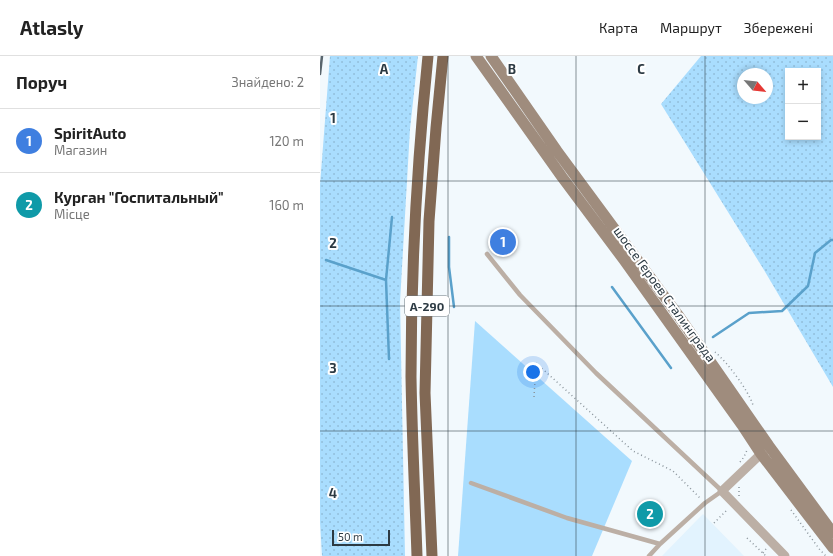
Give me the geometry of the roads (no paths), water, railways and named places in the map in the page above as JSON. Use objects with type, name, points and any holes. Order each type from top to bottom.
[{"type":"highway","name":"А-290","points":[[417,556],[412,431],[412,307],[416,196],[428,56]]},
{"type":"highway","name":"А-290","points":[[432,556],[425,393],[429,221],[443,56]]},
{"type":"main road","name":"шоссе Героев Сталинграда","points":[[476,56],[562,177],[624,260],[742,425],[761,454],[833,548]]},
{"type":"main road","name":"шоссе Героев Сталинграда","points":[[490,56],[557,152],[678,315],[769,446],[833,533]]},
{"type":"street","points":[[769,446],[722,492],[785,556]]},
{"type":"lane","points":[[487,254],[520,295],[596,373],[722,492],[705,503],[649,556]]},
{"type":"lane","points":[[471,483],[567,518],[660,544]]},
{"type":"waterway","points":[[389,359],[386,280],[392,217]]},
{"type":"waterway","points":[[449,237],[449,267],[454,307]]},
{"type":"waterway","points":[[713,337],[749,313],[782,311],[808,286],[815,253],[833,240]]},
{"type":"waterway","points":[[326,260],[386,280]]},
{"type":"waterway","points":[[612,287],[671,368]]},
{"type":"railway","points":[[320,74],[322,56]]},
{"type":"place","name":"SpiritAuto","points":[[503,242]]},
{"type":"place","name":"Курган \"Госпитальный\"","points":[[650,514]]}]
